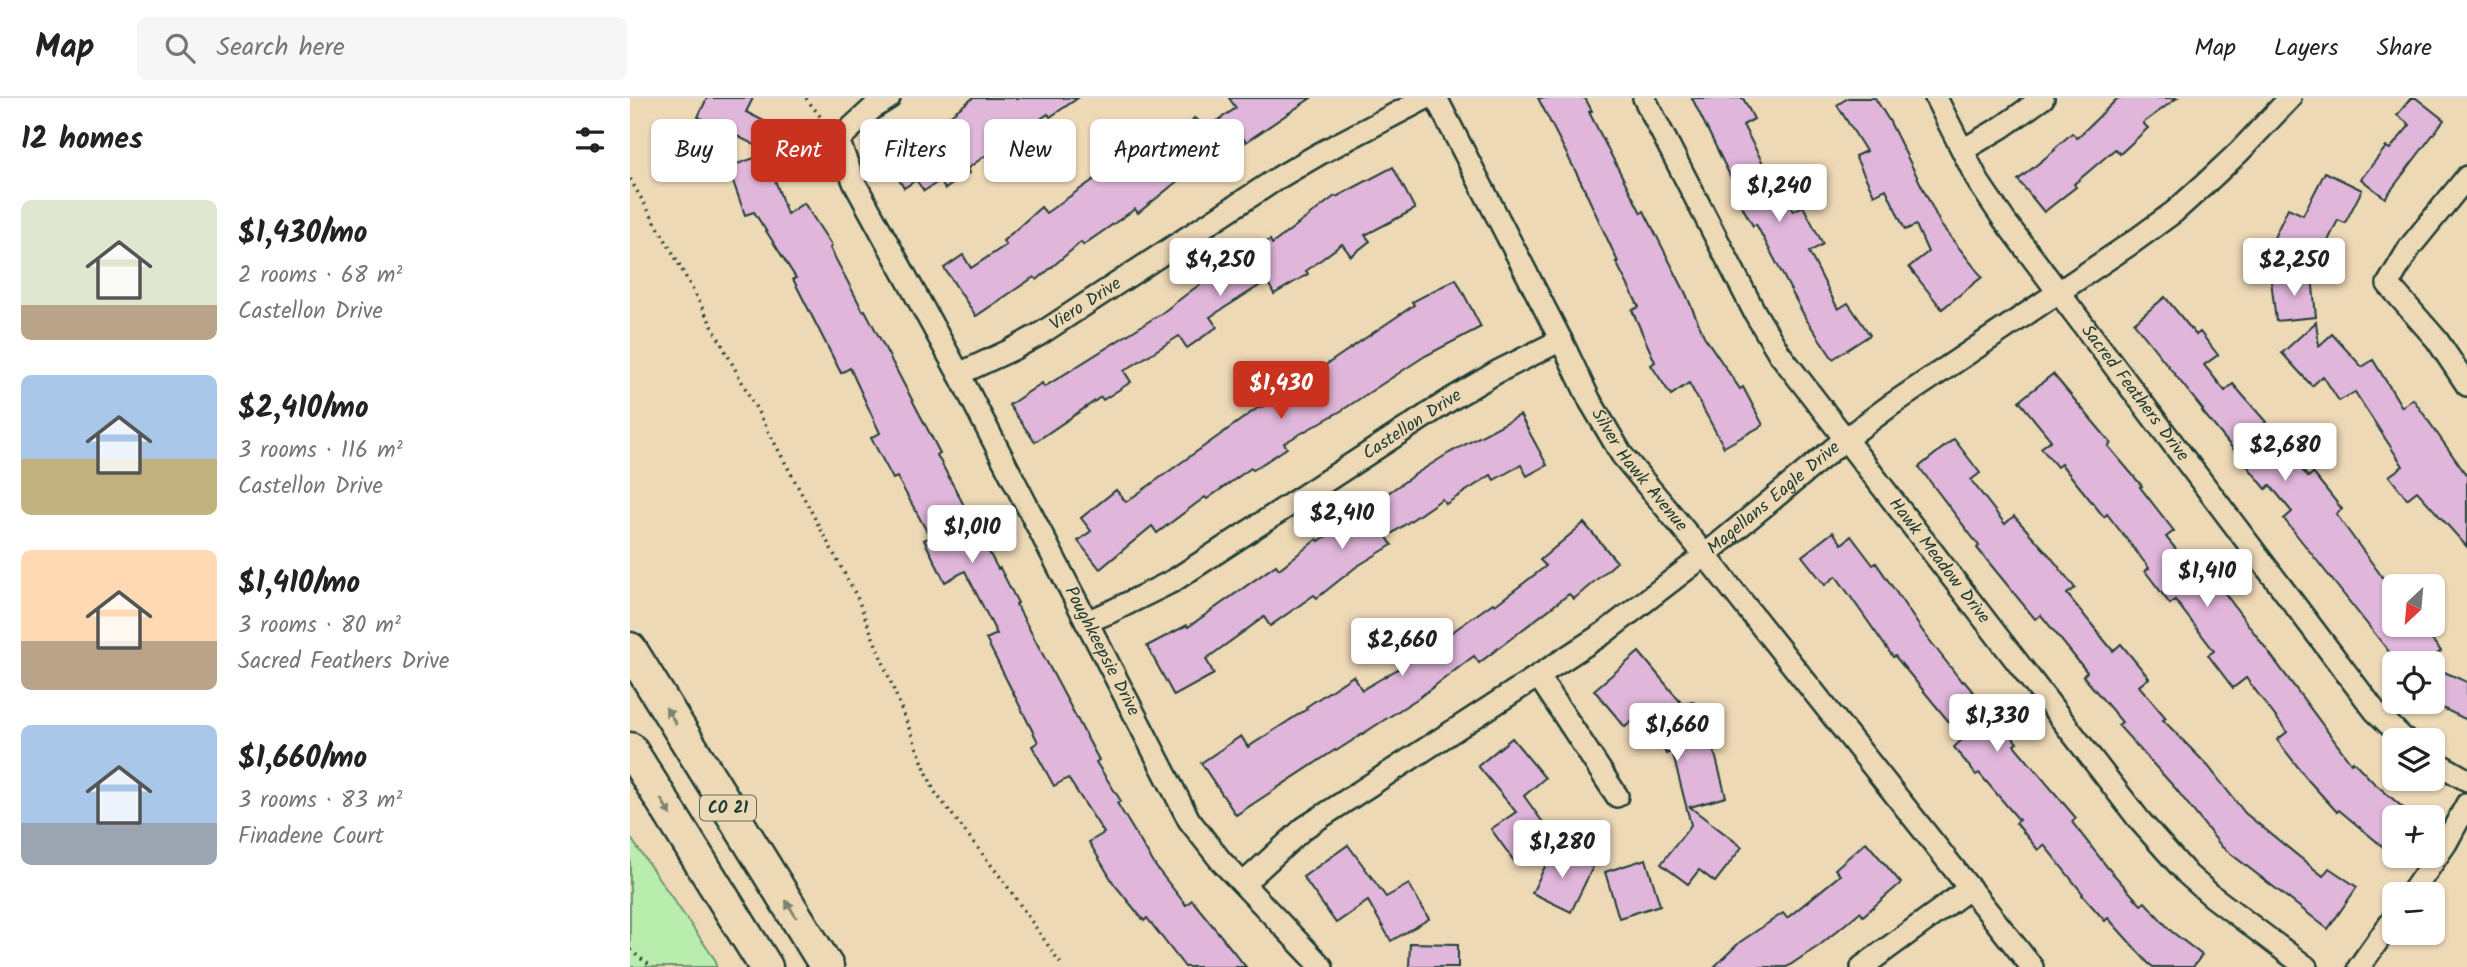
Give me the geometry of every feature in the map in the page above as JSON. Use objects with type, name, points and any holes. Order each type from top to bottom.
[{"type":"highway","name":"CO 21","points":[[630,649],[827,967]]},
{"type":"highway","name":"CO 21","points":[[630,749],[766,967]]},
{"type":"street","points":[[846,133],[873,108],[889,98]]},
{"type":"street","name":"Viero Drive","points":[[959,374],[1040,334],[1278,178],[1426,98]]},
{"type":"street","name":"Silver Hawk Avenue","points":[[1437,98],[1606,430],[1622,455],[1705,555],[2032,967]]},
{"type":"street","name":"Hawk Meadow Drive","points":[[1644,98],[1766,332],[1844,440],[2164,850],[2212,896],[2306,967]]},
{"type":"street","name":"Sacred Feathers Drive","points":[[1936,98],[1979,183],[2004,219],[2375,711],[2393,728]]},
{"type":"street","points":[[1963,150],[2043,98]]},
{"type":"street","name":"Magellans Eagle Drive","points":[[1244,883],[1304,828],[1604,633],[1705,555],[1844,440],[2174,212],[2239,152],[2290,98]]},
{"type":"street","name":"Poughkeepsie Drive","points":[[846,161],[854,182],[959,374],[1189,820],[1221,861],[1322,967]]},
{"type":"street","points":[[2467,177],[2410,247],[2388,284],[2437,341],[2467,385]]},
{"type":"street","name":"Castellon Drive","points":[[1086,622],[1173,581],[1453,398],[1561,340]]},
{"type":"street","points":[[1539,677],[1617,796]]},
{"type":"street","points":[[2445,767],[2467,780]]},
{"type":"street","points":[[2419,882],[2446,843],[2467,804]]},
{"type":"street","points":[[1862,967],[1970,888]]},
{"type":"street","points":[[2359,967],[2382,935]]},
{"type":"path","points":[[806,98],[822,119]]},
{"type":"path","points":[[630,179],[673,253],[857,597],[934,791],[1005,883],[1063,967]]},
{"type":"path","points":[[630,950],[653,967]]},
{"type":"green space","points":[[630,837],[716,961],[716,967],[630,967]]},
{"type":"building","points":[[707,98],[753,98],[746,112],[760,119],[751,119],[751,143],[737,136],[737,119],[698,117]]},
{"type":"building","points":[[973,98],[1078,98],[1050,117],[1048,114],[1040,119],[984,119],[984,157],[970,167],[970,119],[945,119]]},
{"type":"building","points":[[1229,98],[1311,98],[1246,142],[1244,119],[1220,119],[1236,108]]},
{"type":"building","points":[[1538,98],[1585,98],[1592,111],[1589,112],[1641,213],[1644,211],[1686,294],[1704,336],[1740,389],[1743,387],[1763,425],[1724,447],[1689,383],[1671,395],[1651,365],[1655,362],[1632,310],[1639,307],[1581,182]]},
{"type":"building","points":[[1692,98],[1743,98],[1754,119],[1743,125],[1768,173],[1771,172],[1793,211],[1803,206],[1823,244],[1809,252],[1838,309],[1848,303],[1870,335],[1833,359],[1806,319],[1756,224],[1753,226],[1734,192],[1737,190]]},
{"type":"building","points":[[1848,98],[1875,98],[1890,122],[1941,225],[1982,277],[1942,309],[1909,267],[1928,252],[1916,225],[1905,230],[1886,189],[1874,195],[1855,156],[1866,151],[1837,105]]},
{"type":"building","points":[[2118,98],[2177,98],[2143,123],[2148,128],[2120,154],[2115,149],[2074,184],[2076,187],[2044,212],[2018,180],[2072,133],[2077,138]]},
{"type":"building","points":[[2411,98],[2416,98],[2444,120],[2385,198],[2361,179],[2386,147],[2390,149],[2410,125],[2397,115]]},
{"type":"building","points":[[751,159],[751,182],[776,182],[787,214],[804,203],[832,246],[830,248],[940,453],[937,455],[998,569],[1000,568],[1018,603],[1016,604],[1099,760],[1096,762],[1121,801],[1117,803],[1156,867],[1186,905],[1192,900],[1246,967],[1185,967],[1147,918],[1144,921],[1114,884],[1089,842],[1104,833],[1068,778],[1054,786],[1032,746],[1038,742],[986,639],[997,634],[965,571],[945,582],[924,540],[930,537],[897,477],[893,479],[871,438],[880,433],[850,368],[841,373],[793,279],[796,278],[754,212],[745,215],[733,182],[737,182],[737,164]]},
{"type":"building","points":[[1393,167],[1415,209],[1365,235],[1370,241],[1351,256],[1342,244],[1306,271],[1308,274],[1274,294],[1267,281],[1210,317],[1217,327],[1187,348],[1179,336],[1124,371],[1131,382],[1103,400],[1101,397],[1035,442],[1009,405],[1042,383],[1044,387],[1162,313],[1249,252],[1270,240],[1272,244],[1335,196]]},
{"type":"building","points":[[2325,172],[2362,190],[2345,223],[2338,220],[2315,268],[2270,246],[2288,208],[2303,215]]},
{"type":"building","points":[[900,182],[913,182],[904,188]]},
{"type":"building","points":[[917,182],[938,182],[924,191]]},
{"type":"building","points":[[941,182],[956,182],[945,189]]},
{"type":"building","points":[[1090,182],[1177,182],[1138,213],[1135,209],[1083,245],[1081,242],[1037,280],[1034,277],[976,316],[944,268],[963,255],[971,268],[1006,245],[1003,241],[1041,207],[1046,213]]},
{"type":"building","points":[[2312,276],[2316,317],[2276,321],[2271,280]]},
{"type":"building","points":[[1456,279],[1481,327],[1425,356],[1341,411],[1284,443],[1287,448],[1253,470],[1251,468],[1207,499],[1205,497],[1157,533],[1152,526],[1100,569],[1078,541],[1091,531],[1081,518],[1116,490],[1126,502],[1259,407],[1316,376],[1314,373],[1414,305],[1412,302]]},
{"type":"building","points":[[2165,297],[2196,335],[2200,332],[2218,355],[2204,365],[2225,391],[2233,384],[2308,477],[2313,473],[2342,509],[2336,514],[2382,577],[2382,637],[2430,637],[2441,651],[2388,651],[2284,519],[2292,512],[2270,485],[2266,489],[2134,323]]},
{"type":"building","points":[[2316,322],[2319,346],[2332,334],[2362,367],[2373,360],[2402,407],[2413,399],[2467,476],[2467,547],[2417,491],[2407,499],[2389,476],[2403,466],[2355,392],[2339,401],[2323,376],[2312,386],[2282,353]]},
{"type":"building","points":[[2053,374],[2111,443],[2108,446],[2142,486],[2140,487],[2174,531],[2166,537],[2187,563],[2195,557],[2218,584],[2351,763],[2353,761],[2400,805],[2382,805],[2382,846],[2339,810],[2337,812],[2308,780],[2277,740],[2287,732],[2246,678],[2233,688],[2208,655],[2214,651],[2175,600],[2170,604],[2145,571],[2149,568],[2107,514],[2104,517],[2061,464],[2057,467],[2041,448],[2051,440],[2019,401]]},
{"type":"building","points":[[1520,415],[1547,465],[1527,476],[1521,465],[1494,480],[1491,475],[1446,504],[1442,499],[1387,537],[1392,545],[1356,567],[1317,598],[1314,595],[1270,626],[1264,617],[1206,659],[1214,674],[1174,696],[1147,646],[1187,625],[1188,627],[1276,565],[1279,569],[1317,539],[1319,541],[1414,475]]},
{"type":"building","points":[[1954,439],[1980,473],[1971,480],[2005,524],[2014,516],[2050,556],[2075,588],[2067,594],[2113,651],[2121,644],[2149,678],[2139,686],[2166,718],[2163,720],[2208,766],[2245,813],[2323,876],[2329,868],[2357,887],[2328,929],[2222,847],[2175,788],[2118,725],[2122,722],[2083,676],[2087,672],[2041,615],[2035,619],[1977,548],[1979,546],[1919,467]]},
{"type":"building","points":[[1584,523],[1617,562],[1574,599],[1569,594],[1479,663],[1474,656],[1420,697],[1236,815],[1201,763],[1241,736],[1248,747],[1353,676],[1362,690],[1413,660],[1405,649],[1438,623],[1448,635],[1493,603],[1495,605],[1546,566],[1540,560]]},
{"type":"building","points":[[1833,532],[1842,544],[1851,536],[1873,565],[1876,563],[1962,682],[1964,681],[2001,726],[2003,725],[2017,743],[2014,745],[2076,818],[2072,822],[2108,868],[2141,905],[2145,902],[2171,931],[2202,955],[2193,967],[2153,967],[2108,918],[2105,921],[2044,845],[2038,850],[2016,823],[2019,820],[1979,773],[1976,775],[1954,747],[1963,739],[1895,656],[1893,657],[1836,576],[1825,585],[1802,556]]},
{"type":"building","points":[[1639,652],[1683,705],[1693,701],[1716,758],[1726,797],[1690,807],[1742,847],[1715,882],[1699,870],[1688,884],[1661,864],[1691,825],[1672,751],[1666,754],[1648,708],[1625,727],[1594,690]]},
{"type":"building","points":[[2445,672],[2467,682],[2467,720],[2445,709]]},
{"type":"building","points":[[1512,738],[1545,778],[1524,796],[1552,835],[1514,861],[1491,829],[1516,812],[1478,766]]},
{"type":"building","points":[[1866,842],[1901,883],[1863,916],[1860,912],[1820,945],[1787,967],[1714,967],[1740,942],[1783,913],[1787,918],[1840,875],[1835,869]]},
{"type":"building","points":[[1348,845],[1386,897],[1409,884],[1429,919],[1391,941],[1368,901],[1336,923],[1303,877]]},
{"type":"building","points":[[1554,848],[1593,867],[1571,912],[1532,893]]},
{"type":"building","points":[[1646,859],[1660,905],[1619,918],[1605,872]]},
{"type":"building","points":[[1410,943],[1458,944],[1458,967],[1409,967]]}]
